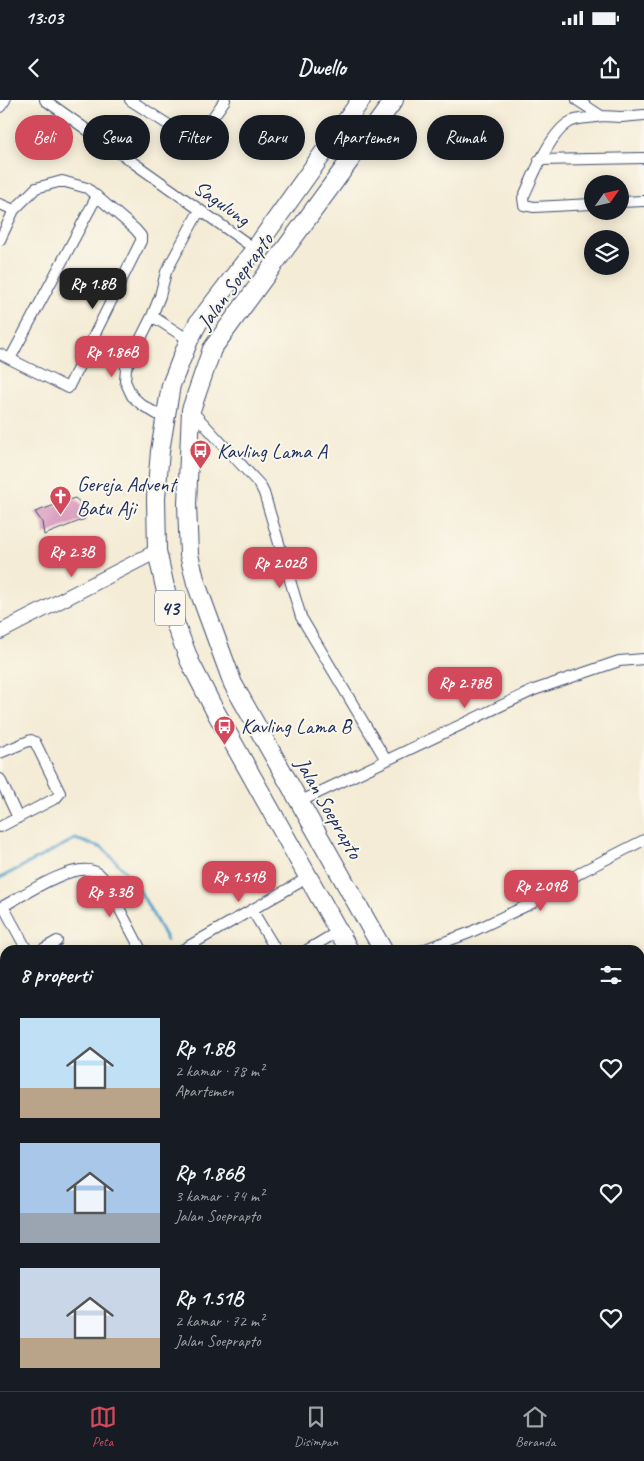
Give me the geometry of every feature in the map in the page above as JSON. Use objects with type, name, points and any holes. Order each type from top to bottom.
[{"type":"highway","name":"Jalan Soeprapto","points":[[344,944],[190,662],[170,610],[157,551],[156,498],[160,451],[170,385],[189,340],[198,323],[255,249],[361,100]]},
{"type":"highway","name":"Jalan Soeprapto","points":[[380,945],[233,684],[196,583],[189,554],[187,513],[191,410],[212,349],[394,100]]},
{"type":"street","points":[[0,107],[5,100]]},
{"type":"street","name":"Sagulung","points":[[45,100],[255,249]]},
{"type":"street","points":[[130,100],[145,104],[189,138],[198,138],[225,100]]},
{"type":"street","points":[[577,100],[601,116]]},
{"type":"street","points":[[584,204],[534,207],[524,205],[523,198],[539,160],[563,126],[568,122],[601,116],[644,115]]},
{"type":"street","points":[[539,160],[644,158]]},
{"type":"street","points":[[0,240],[14,210],[36,188],[62,182],[87,188],[141,236],[141,242],[68,388],[0,354]]},
{"type":"street","points":[[10,359],[97,196]]},
{"type":"street","points":[[629,202],[644,201]]},
{"type":"street","points":[[0,204],[14,210]]},
{"type":"street","points":[[165,419],[142,405],[132,396],[125,381],[126,368],[152,316],[160,296],[166,272],[200,211]]},
{"type":"street","points":[[152,316],[189,340]]},
{"type":"street","points":[[191,410],[260,485],[282,550],[301,617],[386,760]]},
{"type":"street","points":[[0,632],[157,551]]},
{"type":"street","points":[[299,802],[534,690],[619,661],[644,659]]},
{"type":"street","points":[[0,753],[31,740],[35,742],[60,793],[56,798],[0,827]]},
{"type":"street","points":[[0,779],[18,818]]},
{"type":"street","points":[[436,945],[468,933],[532,902],[644,840]]},
{"type":"street","points":[[24,945],[2,907],[47,881],[75,871],[92,870],[98,872],[105,881],[138,945]]},
{"type":"street","points":[[191,945],[309,877]]},
{"type":"street","points":[[252,910],[273,945]]},
{"type":"street","points":[[50,945],[57,941]]},
{"type":"building","name":"Gereja Advent Batu Aji","points":[[75,498],[84,506],[85,519],[44,535],[42,522],[35,512]]},
{"type":"waterway","points":[[0,878],[75,839],[103,848],[135,882],[167,940]]},
{"type":"place","name":"Kavling Lama A","points":[[201,470]]},
{"type":"place","name":"Gereja Advent Batu Aji","points":[[61,515]]},
{"type":"place","name":"Kavling Lama B","points":[[225,745]]}]
